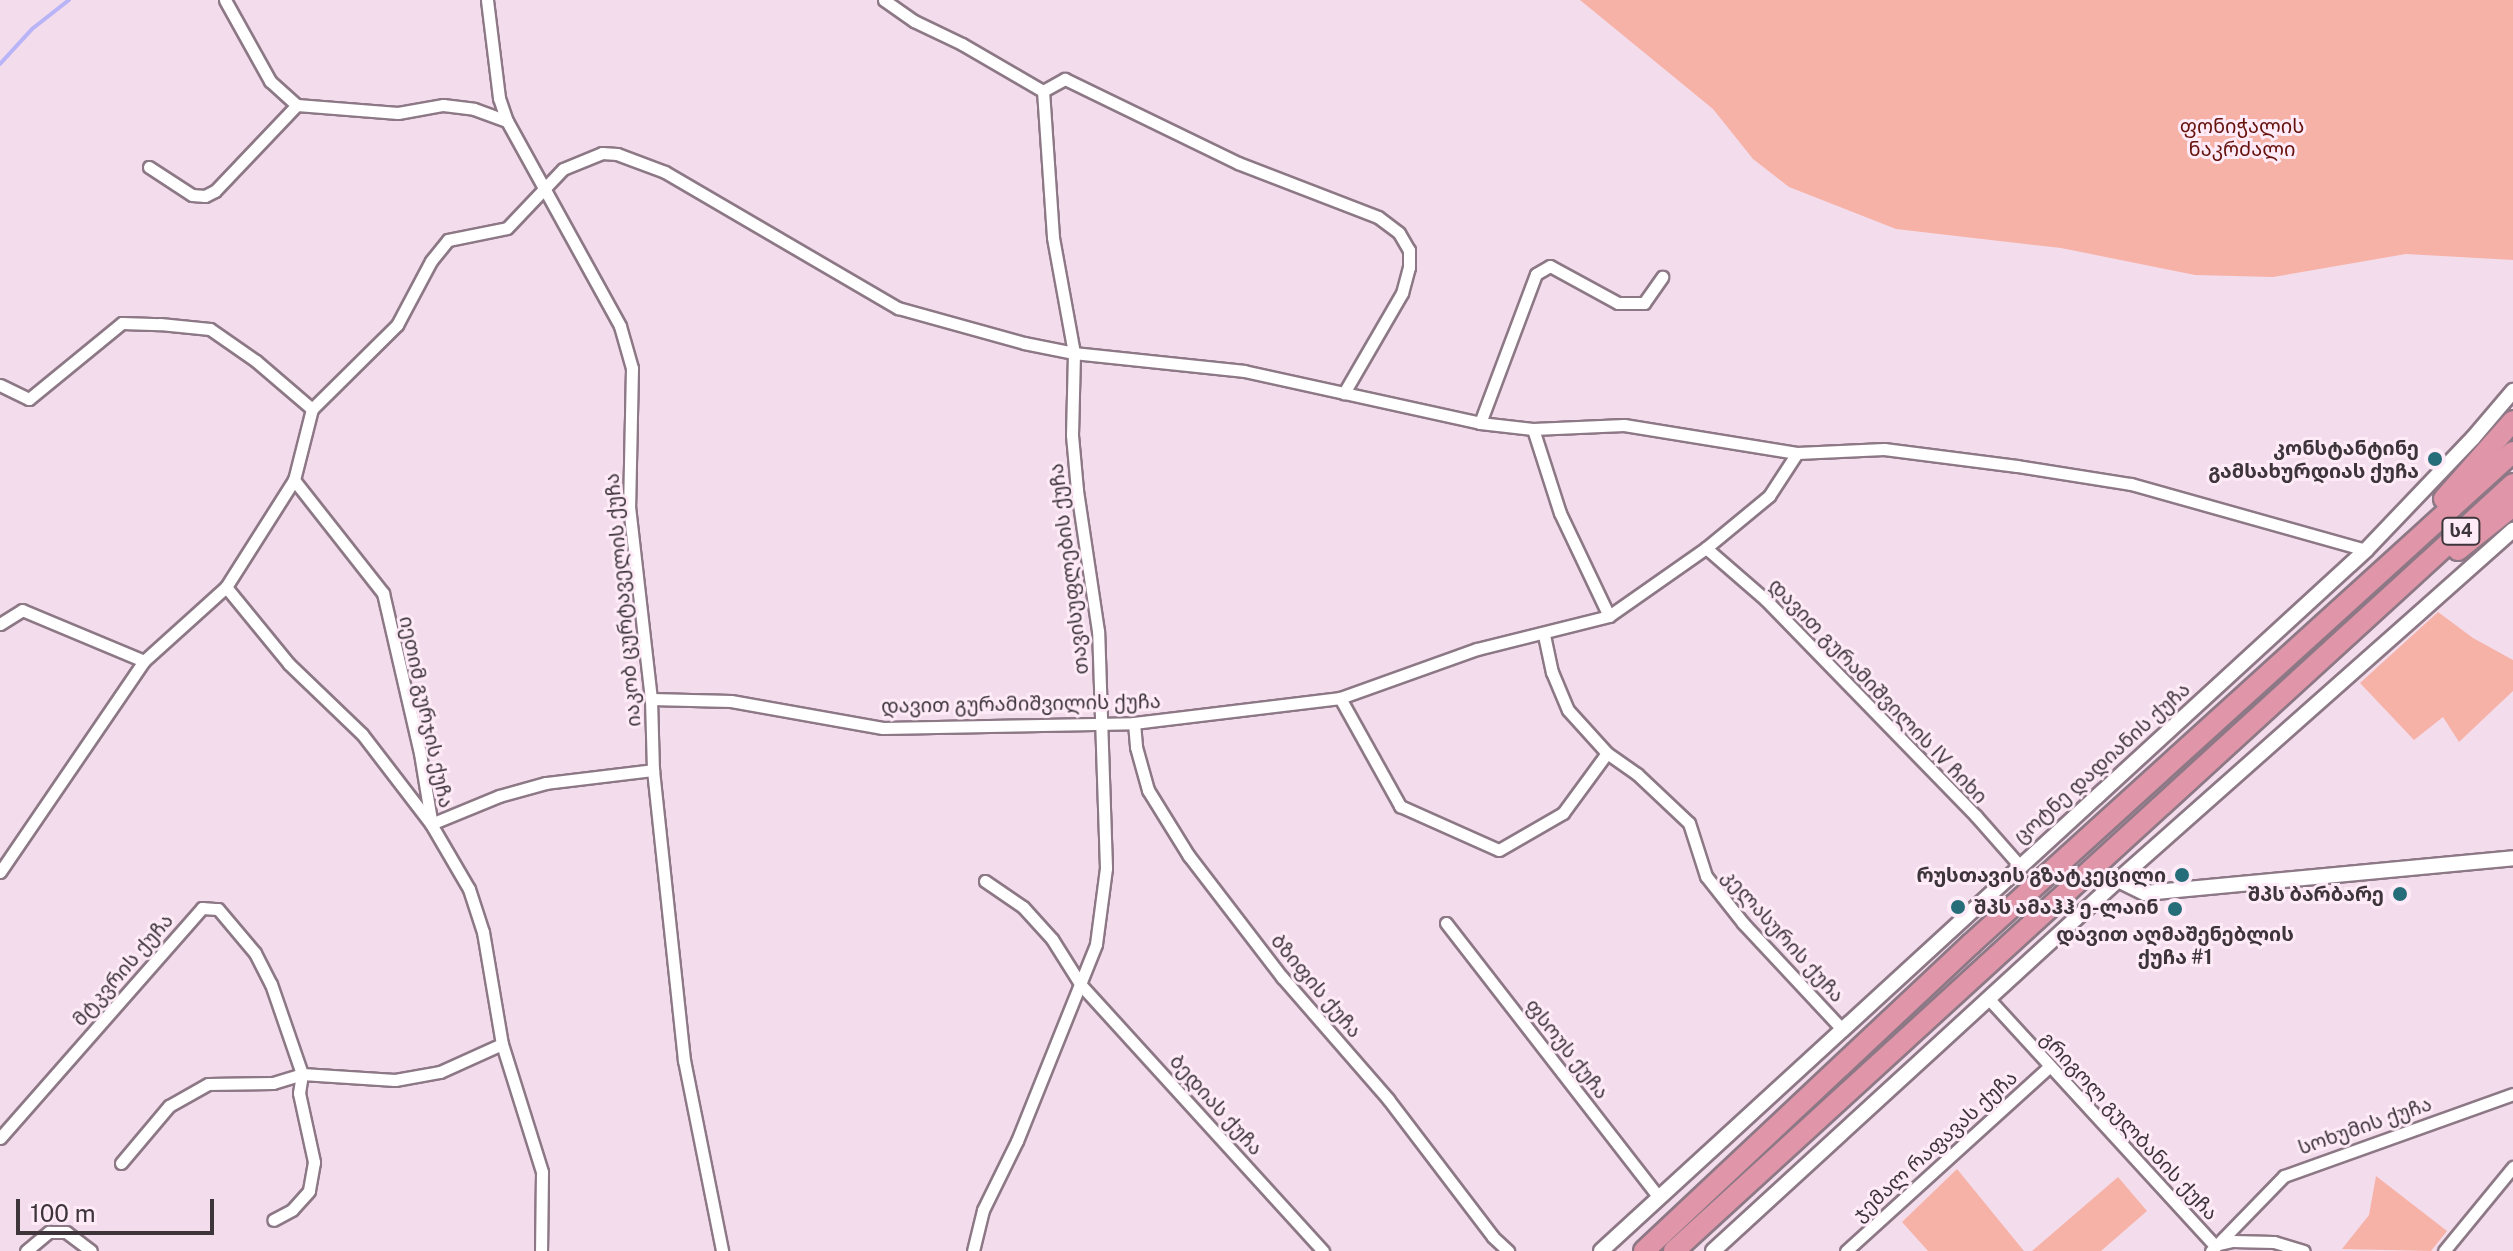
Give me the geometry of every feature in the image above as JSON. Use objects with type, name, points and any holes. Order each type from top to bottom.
[{"type":"highway","points":[[2372,579],[2513,421]]},
{"type":"highway","name":"ს4","points":[[1644,1251],[1971,944],[2513,452]]},
{"type":"highway","name":"ს4","points":[[1674,1251],[2513,484]]},
{"type":"highway","points":[[2410,580],[2454,553],[2513,506]]},
{"type":"street","points":[[225,0],[270,81],[297,105],[398,113],[443,105],[474,109],[507,121]]},
{"type":"street","points":[[487,0],[499,98],[507,121]]},
{"type":"street","points":[[884,0],[914,21],[962,44],[1043,91],[1065,79],[1238,163],[1378,217],[1399,233],[1409,250],[1409,267],[1402,293],[1344,393]]},
{"type":"street","name":"თავისუფლების ქუჩა","points":[[973,1251],[983,1210],[1017,1141],[1096,944],[1106,868],[1098,631],[1072,435],[1074,353],[1053,237],[1043,91]]},
{"type":"street","points":[[149,167],[192,195],[205,196],[215,191],[297,105]]},
{"type":"street","name":"იაკობ ცურტაველის ქუჩა","points":[[507,121],[620,326],[632,368],[629,506],[651,699],[653,770],[684,1060],[722,1251]]},
{"type":"street","points":[[0,872],[144,661],[226,587],[294,480],[312,409],[397,325],[431,261],[448,240],[507,228],[563,169],[602,153],[617,154],[665,172],[898,308],[1074,353],[1244,371],[1480,423],[1533,429],[1624,425],[1797,453],[1884,449],[2131,484],[2366,550]]},
{"type":"street","points":[[1480,423],[1536,274],[1550,266],[1618,303],[1644,303],[1662,277]]},
{"type":"street","points":[[0,385],[29,399],[122,323],[160,324],[210,329],[256,361],[312,409]]},
{"type":"street","name":"ცოტნე დადიანის ქუჩა","points":[[1601,1251],[2366,550],[2473,438],[2513,391]]},
{"type":"street","points":[[1533,429],[1560,513],[1609,616]]},
{"type":"street","name":"დავით გურამიშვილის ქუჩა","points":[[651,699],[731,701],[883,728],[1134,723],[1340,698],[1477,649],[1544,635],[1609,616],[1706,548],[1769,496],[1797,453]]},
{"type":"street","name":"იეთიმ გურჯის ქუჩა","points":[[294,480],[383,593],[420,753],[431,824],[469,889],[483,932],[502,1044],[542,1172],[541,1251]]},
{"type":"street","points":[[1713,1251],[2118,880],[2513,530]]},
{"type":"street","name":"დავით გურამიშვილის IV ჩიხი","points":[[1706,548],[1766,600],[1976,816],[2019,865]]},
{"type":"street","points":[[226,587],[289,664],[362,734],[431,824],[499,796],[546,783],[653,770]]},
{"type":"street","points":[[0,624],[22,610],[144,661]]},
{"type":"street","name":"კელასურის ქუჩა","points":[[1544,635],[1552,672],[1568,710],[1607,753],[1637,774],[1689,823],[1706,876],[1743,923],[1841,1028]]},
{"type":"street","points":[[1340,698],[1400,806],[1499,850],[1563,813],[1607,753]]},
{"type":"street","name":"ბზიფის ქუჩა","points":[[1134,723],[1136,747],[1148,790],[1189,856],[1282,977],[1388,1099],[1493,1237],[1508,1251]]},
{"type":"street","points":[[2118,880],[2145,893],[2513,858]]},
{"type":"street","name":"ბედიას ქუჩა","points":[[985,881],[1023,907],[1052,939],[1081,985],[1323,1251]]},
{"type":"street","name":"მტკვრის ქუჩა","points":[[0,1138],[202,908],[218,909],[255,953],[271,984],[302,1074]]},
{"type":"street","name":"ფსოუს ქუჩა","points":[[1446,923],[1659,1198]]},
{"type":"street","name":"გრიგოლ გულბანის ქუჩა","points":[[1988,998],[2213,1248],[2232,1241],[2274,1242],[2304,1251]]},
{"type":"street","points":[[121,1163],[169,1106],[208,1084],[273,1083],[302,1074],[395,1080],[440,1072],[502,1044]]},
{"type":"street","name":"ჯემალ რაფავას ქუჩა","points":[[1846,1251],[2049,1067]]},
{"type":"street","points":[[273,1220],[292,1210],[309,1191],[314,1162],[299,1093],[302,1074]]},
{"type":"street","name":"სოხუმის ქუჩა","points":[[2213,1248],[2284,1176],[2302,1167],[2513,1094]]},
{"type":"street","points":[[2444,1251],[2513,1167]]},
{"type":"street","points":[[26,1251],[49,1232],[66,1232],[91,1251]]},
{"type":"green space","name":"ფონიჭალის ნაკრძალი","points":[[1580,0],[2513,0],[2513,260],[2406,254],[2273,277],[2195,275],[2061,248],[1896,229],[1789,187],[1753,159],[1713,109]]},
{"type":"green space","points":[[2438,612],[2473,638],[2513,660],[2513,691],[2459,742],[2443,717],[2414,740],[2360,683]]},
{"type":"green space","points":[[1957,1169],[2024,1251],[1928,1251],[1902,1222]]},
{"type":"green space","points":[[2376,1176],[2447,1231],[2431,1251],[2342,1249],[2369,1215]]},
{"type":"green space","points":[[2118,1177],[2147,1211],[2101,1251],[2032,1251]]},
{"type":"waterway","points":[[0,64],[32,29],[69,0]]},
{"type":"place","name":"კონსტანტინე გამსახურდიას ქუჩა","points":[[2435,459]]},
{"type":"place","name":"რუსთავის გზატკეცილი","points":[[2182,875]]},
{"type":"place","name":"შპს ბარბარე","points":[[2400,894]]},
{"type":"place","name":"შპს ამაჰჰ ე-ლაინ","points":[[1958,907]]},
{"type":"place","name":"დავით აღმაშენებლის ქუჩა #1","points":[[2175,909]]}]
